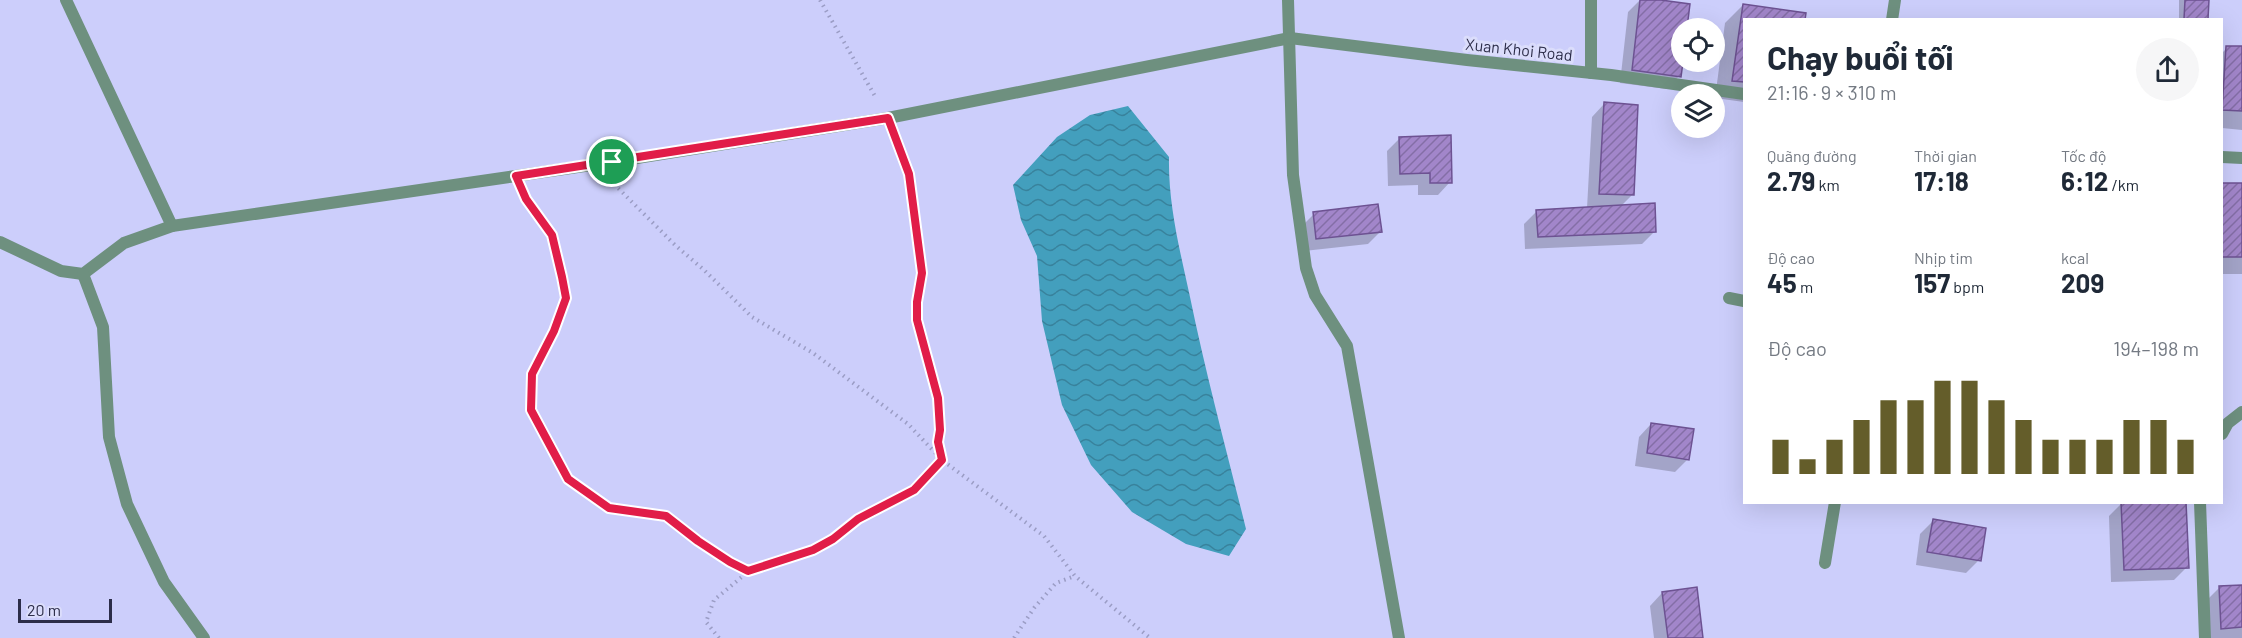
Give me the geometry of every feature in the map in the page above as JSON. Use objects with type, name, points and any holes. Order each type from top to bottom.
[{"type":"street","points":[[66,0],[172,226]]},
{"type":"street","points":[[1288,0],[1293,175],[1306,268],[1315,296],[1347,346],[1399,638]]},
{"type":"street","points":[[1591,0],[1591,73]]},
{"type":"street","points":[[1892,18],[1895,1]]},
{"type":"street","name":"Xuan Khoi Road","points":[[83,274],[124,243],[172,226],[612,162],[888,118],[1290,38],[1591,73],[1743,94]]},
{"type":"street","points":[[2223,157],[2242,158]]},
{"type":"street","points":[[0,242],[61,271],[83,274],[103,327],[109,437],[127,504],[164,582],[204,638]]},
{"type":"street","points":[[1730,298],[1743,301]]},
{"type":"street","points":[[2223,432],[2228,423],[2242,412]]},
{"type":"street","points":[[1825,563],[1835,504]]},
{"type":"street","points":[[2200,504],[2205,638]]},
{"type":"path","points":[[820,0],[888,118],[909,174],[922,273],[917,302],[917,320],[938,398],[940,430],[938,442],[942,460]]},
{"type":"path","points":[[612,162],[617,187],[623,194],[752,317],[813,353],[908,424],[942,460],[1044,536],[1075,576],[1150,638]]},
{"type":"path","points":[[516,176],[526,199],[552,235],[566,298],[554,331],[532,374],[531,410],[562,469],[568,479],[609,508],[666,516],[698,541],[748,571]]},
{"type":"path","points":[[719,638],[706,622],[714,600],[748,571],[813,550],[833,539],[858,519],[914,490],[942,460]]},
{"type":"path","points":[[1014,638],[1034,608],[1056,583],[1075,576]]},
{"type":"water","points":[[1128,106],[1169,157],[1170,192],[1179,245],[1203,355],[1246,529],[1229,556],[1186,544],[1132,512],[1091,465],[1062,405],[1042,321],[1037,256],[1021,220],[1013,185],[1057,137],[1090,115]]},
{"type":"building","points":[[1640,0],[1690,4],[1688,18],[1671,18],[1671,72],[1682,72],[1681,77],[1632,70]]},
{"type":"building","points":[[2185,0],[2209,0],[2208,18],[2184,18]]},
{"type":"building","points":[[1743,4],[1806,13],[1805,18],[1743,18],[1743,82],[1732,81]]},
{"type":"building","points":[[2226,46],[2242,46],[2242,111],[2223,110]]},
{"type":"building","points":[[1604,102],[1638,105],[1634,195],[1599,194]]},
{"type":"building","points":[[1451,135],[1452,183],[1430,183],[1430,173],[1400,174],[1399,137]]},
{"type":"building","points":[[2223,183],[2242,183],[2242,257],[2223,257]]},
{"type":"building","points":[[1655,203],[1656,232],[1538,237],[1536,210]]},
{"type":"building","points":[[1378,204],[1382,232],[1316,239],[1313,212]]},
{"type":"building","points":[[1651,423],[1694,429],[1689,460],[1647,453]]},
{"type":"building","points":[[2121,504],[2186,504],[2189,568],[2124,570]]},
{"type":"building","points":[[1933,519],[1986,528],[1981,561],[1927,552]]},
{"type":"building","points":[[2242,585],[2242,627],[2221,629],[2219,586]]},
{"type":"building","points":[[1697,587],[1703,638],[1668,638],[1662,592]]},
{"type":"route","points":[[888,118],[909,174],[922,273],[917,302],[917,320],[938,398],[940,430],[938,442],[942,460],[914,490],[858,519],[833,539],[813,550],[748,571],[698,541],[666,516],[609,508],[568,479],[550,450],[531,410],[532,374],[554,331],[566,298],[552,235],[526,199],[516,176],[612,162],[888,118]]}]
